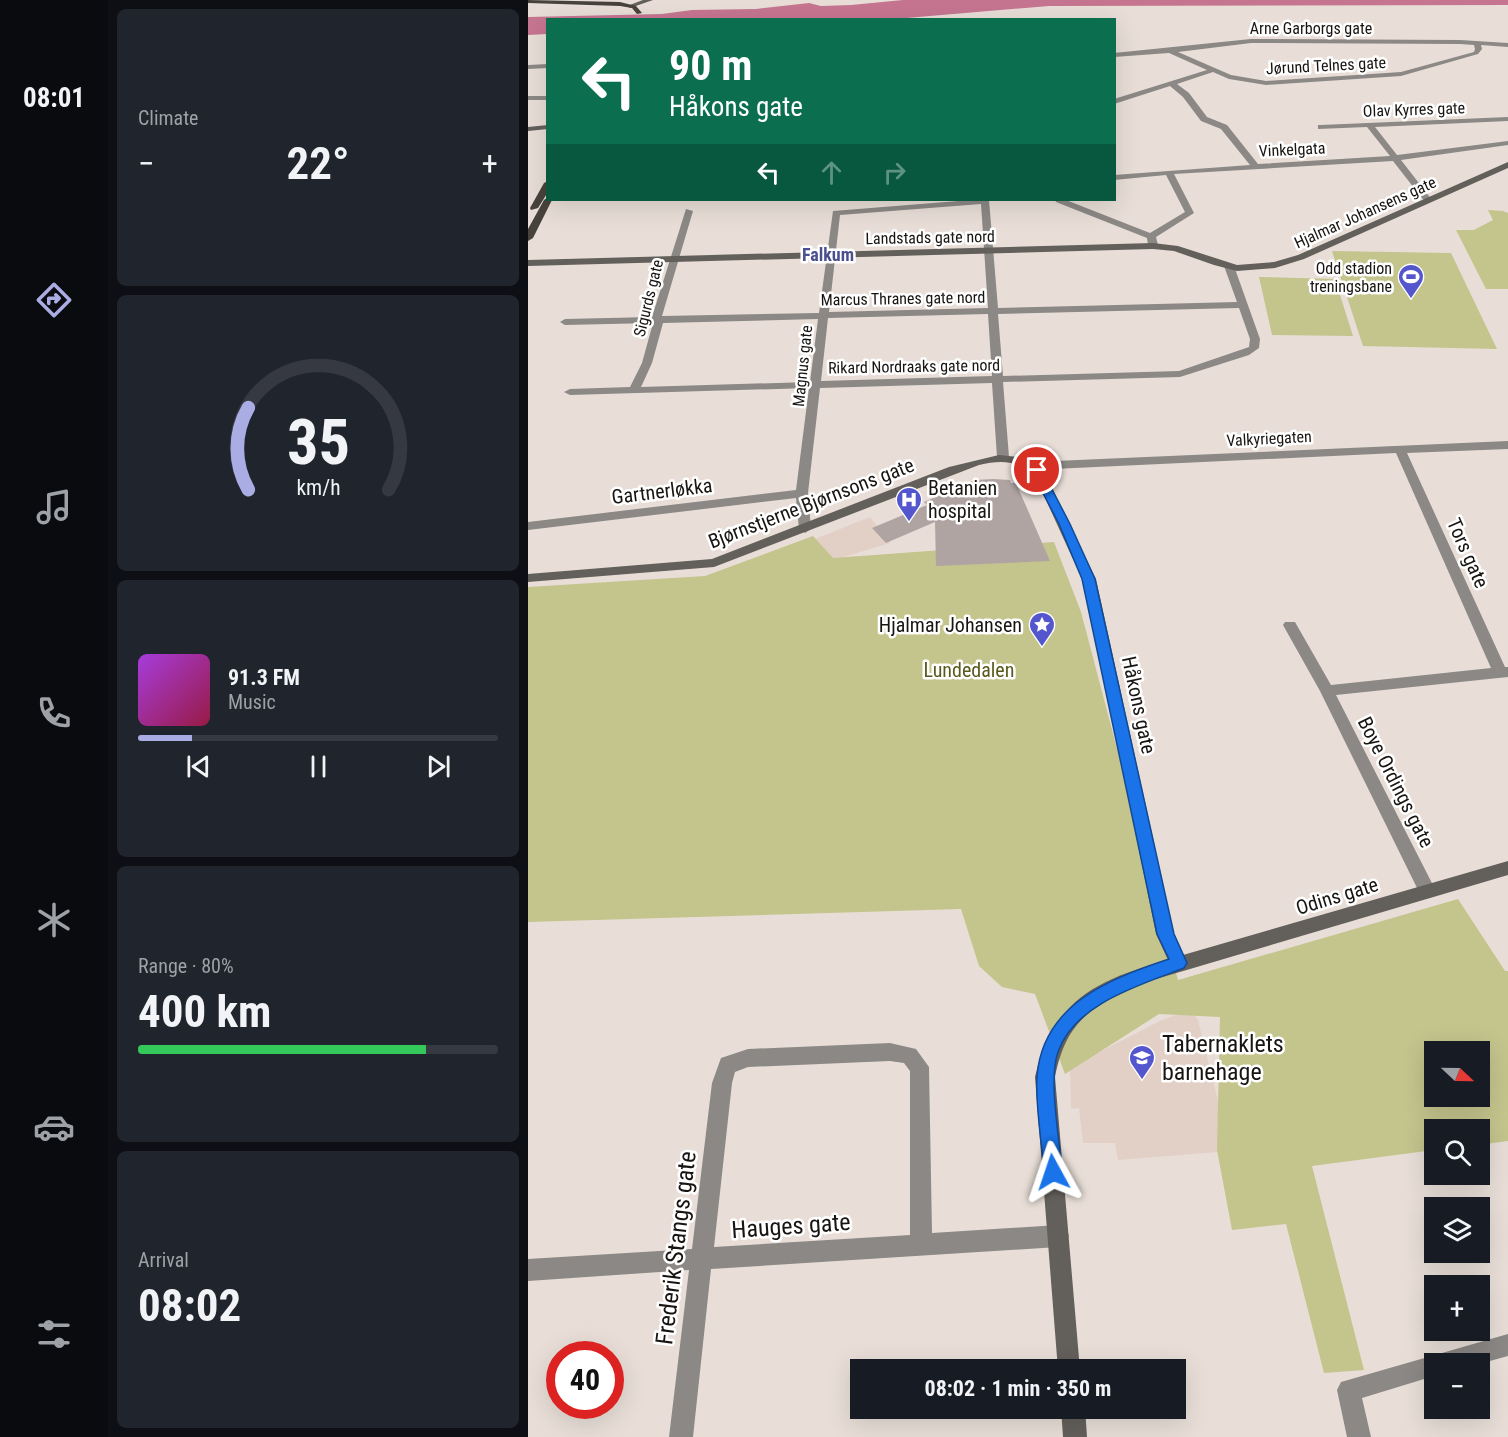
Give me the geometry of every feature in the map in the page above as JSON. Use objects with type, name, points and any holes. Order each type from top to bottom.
[{"type":"main road","points":[[528,1],[630,6],[638,16],[643,7],[638,3],[615,0]]},
{"type":"main road","points":[[528,219],[546,187]]},
{"type":"main road","points":[[528,238],[547,201]]},
{"type":"street","points":[[630,6],[650,0]]},
{"type":"street","name":"Arne Garborgs gate","points":[[1116,55],[1251,41],[1508,45]]},
{"type":"street","name":"Jørund Telnes gate","points":[[1170,51],[1229,77],[1252,82],[1384,76],[1463,58],[1476,53],[1479,49],[1477,43]]},
{"type":"street","points":[[528,67],[546,66]]},
{"type":"street","points":[[1116,101],[1213,70]]},
{"type":"street","points":[[1172,84],[1186,95],[1204,119],[1224,127],[1255,166]]},
{"type":"street","points":[[528,98],[544,98]]},
{"type":"street","name":"Olav Kyrres gate","points":[[1321,127],[1508,119]]},
{"type":"street","points":[[1370,126],[1428,200]]},
{"type":"street","points":[[528,129],[546,127]]},
{"type":"street","name":"Vinkelgata","points":[[1116,178],[1255,166],[1395,159],[1508,143]]},
{"type":"street","name":"Hjalmar Johansens gate","points":[[1229,266],[1278,265],[1508,165]]},
{"type":"street","points":[[1061,201],[1152,241],[1190,213],[1170,172]]},
{"type":"street","name":"Magnus gate","points":[[805,529],[802,493],[829,255],[836,213],[974,201]]},
{"type":"street","points":[[985,201],[1003,457]]},
{"type":"street","name":"Sigurds gate","points":[[633,391],[647,363],[658,327],[657,320],[673,259],[689,211]]},
{"type":"street","name":"Landstads gate nord","points":[[528,263],[989,251],[1152,241],[1182,248],[1229,266]]},
{"type":"street","points":[[1229,266],[1242,305]]},
{"type":"street","name":"Marcus Thranes gate nord","points":[[565,322],[1242,305]]},
{"type":"street","name":"Rikard Nordraaks gate nord","points":[[570,392],[1180,374],[1245,354],[1254,348],[1255,339],[1242,305]]},
{"type":"street","name":"Valkyriegaten","points":[[1032,466],[1399,448],[1508,445]]},
{"type":"street","name":"Tors gate","points":[[1399,448],[1504,672]]},
{"type":"street","name":"Bjørnstjerne Bjørnsons gate","points":[[528,578],[567,573],[688,567],[714,563],[953,470],[988,459],[1003,457],[1032,466]]},
{"type":"street","name":"Håkons gate","points":[[1032,466],[1040,475],[1089,579],[1166,934],[1178,963]]},
{"type":"street","name":"Gartnerløkka","points":[[528,526],[802,493]]},
{"type":"street","name":"Boye Ordings gate","points":[[1290,625],[1327,691],[1427,891]]},
{"type":"street","name":"Boye Ordings gate","points":[[1327,691],[1504,672]]},
{"type":"street","name":"Odins gate","points":[[1069,1359],[1045,1077],[1049,1051],[1064,1023],[1099,995],[1143,975],[1508,868]]},
{"type":"street","name":"Frederik Stangs gate","points":[[681,1437],[722,1083],[728,1065],[748,1058],[890,1052],[909,1055],[919,1067],[921,1088],[921,1245]]},
{"type":"street","name":"Hauges gate","points":[[528,1270],[1058,1236]]},
{"type":"street","points":[[1479,1353],[1508,1345]]},
{"type":"street","points":[[1359,1437],[1350,1390],[1424,1368]]},
{"type":"street","points":[[1074,1419],[1075,1437]]},
{"type":"shaded area","points":[[903,0],[1508,0],[1508,5],[1049,6],[907,18],[546,18],[546,34],[528,35],[528,17],[662,14],[692,10],[756,9],[809,3],[821,6]]},
{"type":"shaded area","points":[[870,517],[890,543],[827,562],[800,545]]},
{"type":"shaded area","name":"Tabernaklets barnehage","points":[[1190,1010],[1198,1020],[1221,1113],[1268,1148],[1118,1160],[1115,1143],[1083,1143],[1079,1108],[1071,1109],[1070,1067],[1162,1020]]},
{"type":"green space","points":[[1488,210],[1508,213],[1508,289],[1486,289],[1456,230],[1474,230],[1493,220]]},
{"type":"green space","name":"Odd stadion treningsbane","points":[[1332,251],[1451,253],[1497,349],[1363,346]]},
{"type":"green space","points":[[1259,277],[1335,279],[1353,336],[1272,335]]},
{"type":"green space","name":"Lundedalen","points":[[813,536],[833,558],[1054,542],[1081,612],[1178,980],[1458,899],[1505,971],[1508,971],[1508,1141],[1490,1143],[1490,1119],[1424,1119],[1424,1151],[1312,1166],[1364,1370],[1324,1373],[1286,1224],[1232,1230],[1217,1150],[1220,1017],[1159,1014],[1065,1074],[1035,994],[1002,987],[979,966],[961,909],[528,922],[528,587],[705,576]]},
{"type":"building","name":"Betanien hospital","points":[[975,480],[1010,480],[1011,483],[1016,483],[1050,561],[936,566],[935,522],[886,543],[872,528],[927,505],[924,502]]},
{"type":"place","name":"Odd stadion treningsbane","points":[[1411,300]]},
{"type":"place","name":"Betanien hospital","points":[[909,523]]},
{"type":"place","name":"Hjalmar Johansen","points":[[1042,648]]},
{"type":"place","name":"Tabernaklets barnehage","points":[[1142,1081]]},
{"type":"district","name":"Falkum","points":[[828,255]]},
{"type":"route","points":[[1037,470],[1089,579],[1166,934],[1178,963],[1143,975],[1099,995],[1064,1023],[1049,1051],[1045,1077],[1053,1172]]}]
